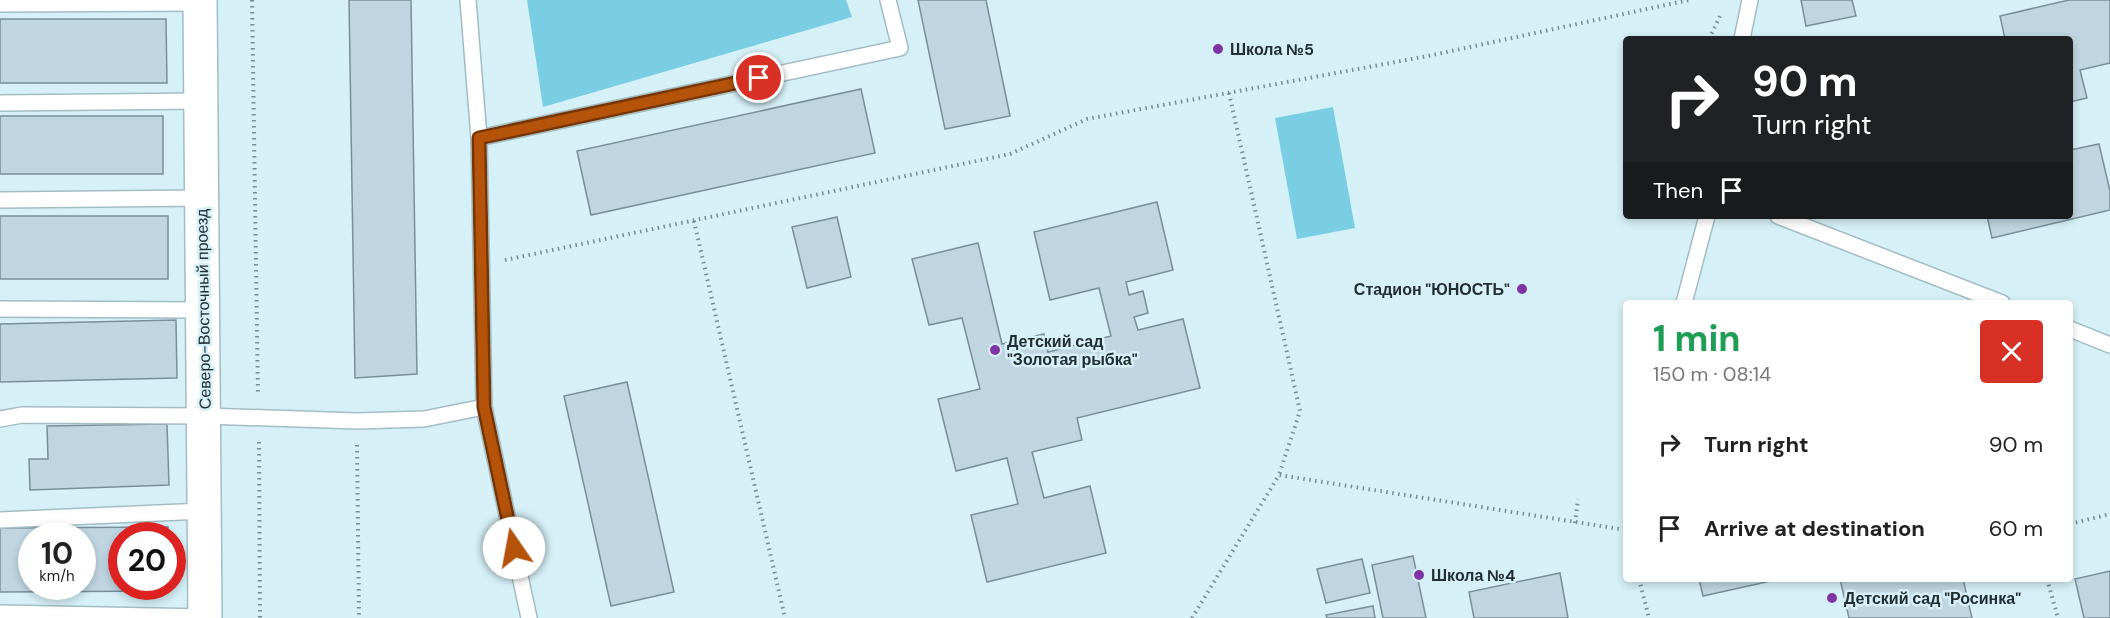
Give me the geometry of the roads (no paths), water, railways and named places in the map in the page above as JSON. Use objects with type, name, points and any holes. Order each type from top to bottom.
[{"type":"street","name":"Северо-Восточный проезд","points":[[200,2],[205,618]]},
{"type":"lane","points":[[468,0],[479,138],[484,407],[529,618]]},
{"type":"lane","points":[[479,138],[900,48],[888,0]]},
{"type":"lane","points":[[1743,36],[1750,0]]},
{"type":"lane","points":[[0,4],[200,2]]},
{"type":"lane","points":[[0,102],[201,101]]},
{"type":"lane","points":[[0,200],[202,198]]},
{"type":"lane","points":[[1685,300],[1706,219]]},
{"type":"lane","points":[[1786,219],[1994,300]]},
{"type":"lane","points":[[0,309],[202,310]]},
{"type":"lane","points":[[2073,330],[2110,345]]},
{"type":"lane","points":[[0,419],[22,415],[205,416],[357,421],[424,419],[484,407]]},
{"type":"lane","points":[[0,520],[204,511]]},
{"type":"lane","points":[[0,614],[205,618]]},
{"type":"place","name":"Школа №5","points":[[1218,49]]},
{"type":"place","name":"Стадион \"ЮНОСТЬ\"","points":[[1522,289]]},
{"type":"place","name":"Детский сад \"Золотая рыбка\"","points":[[995,350]]},
{"type":"place","name":"Школа №4","points":[[1419,575]]},
{"type":"place","name":"Детский сад \"Росинка\"","points":[[1832,598]]}]
